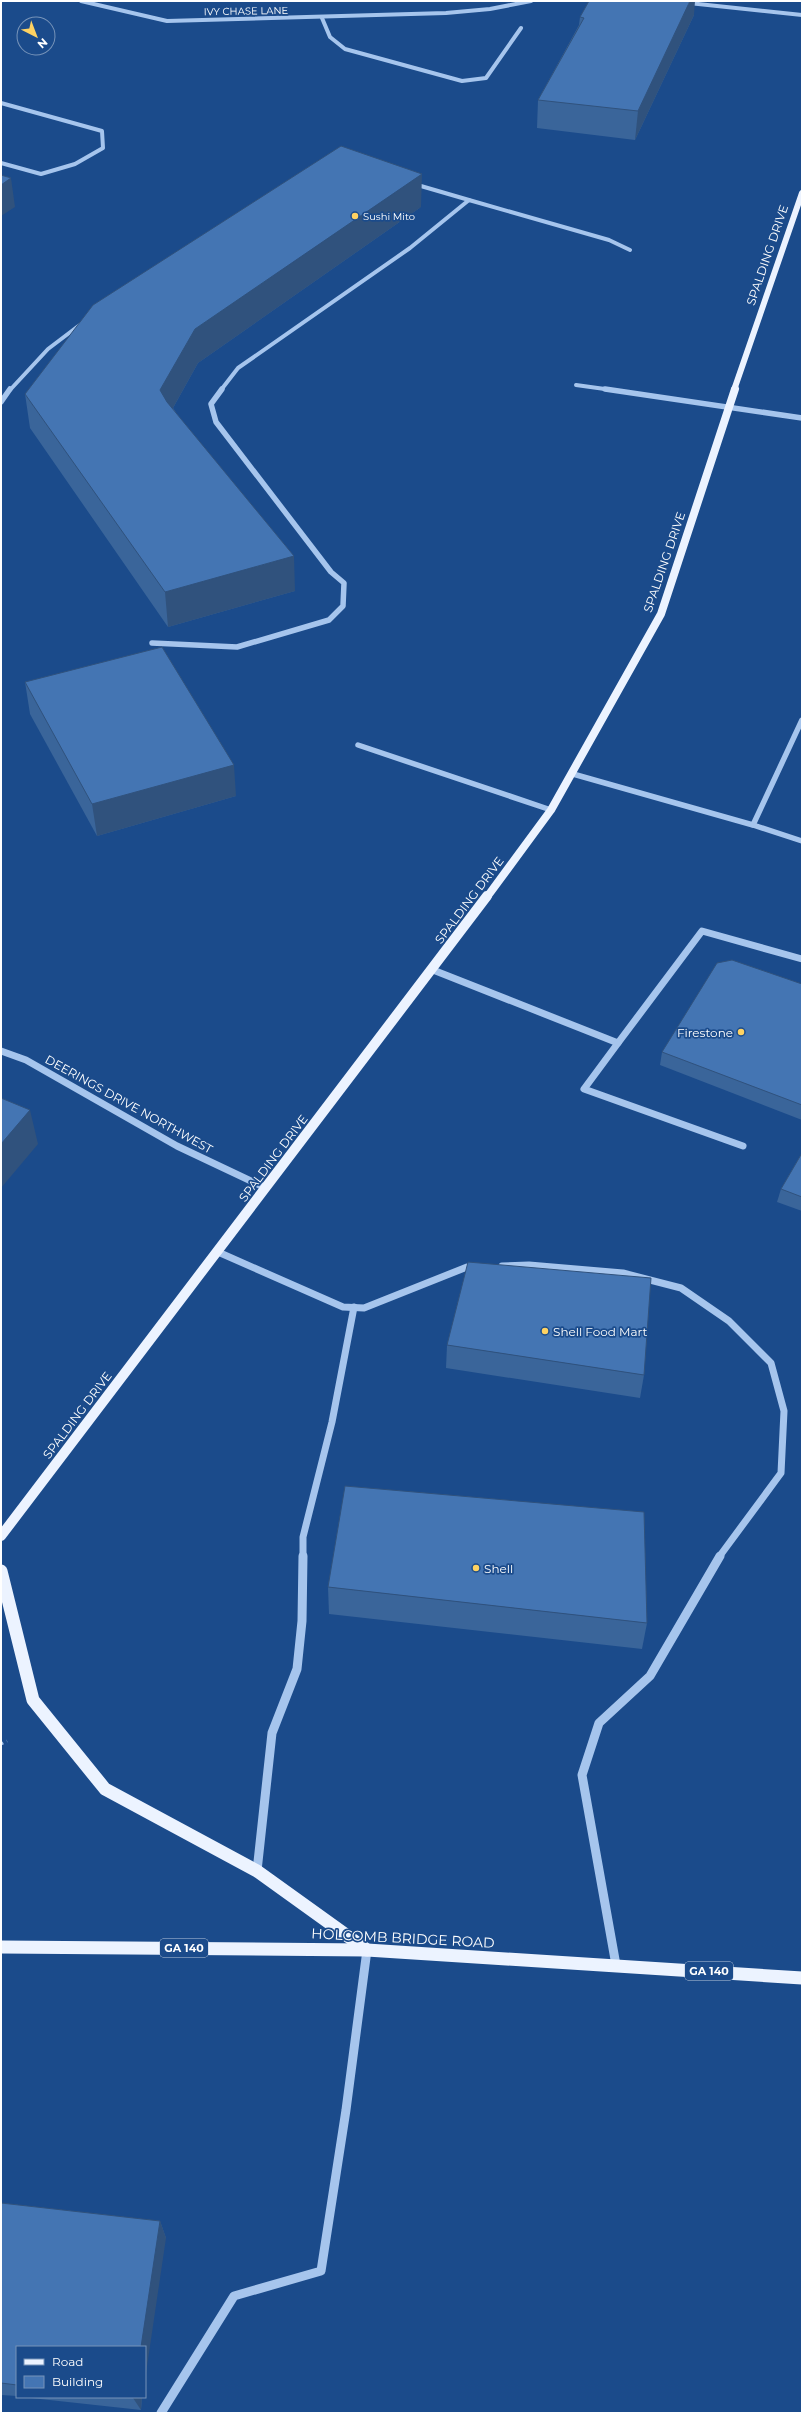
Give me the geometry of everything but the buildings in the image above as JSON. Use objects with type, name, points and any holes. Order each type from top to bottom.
[{"type":"main road","name":"SPALDING DRIVE","points":[[1,1536],[433,970],[552,810],[662,614],[729,406],[799,211],[802,193]]},
{"type":"main road","points":[[1,1572],[33,1700],[104,1790],[257,1871],[366,1950]]},
{"type":"main road","name":"HOLCOMB BRIDGE ROAD","points":[[1,1947],[366,1950],[802,1978]]},
{"type":"street","name":"IVY CHASE LANE","points":[[81,1],[167,21],[446,14],[490,9],[531,1]]},
{"type":"street","points":[[670,1],[802,15]]},
{"type":"street","points":[[322,18],[330,37],[345,49],[462,80],[486,78],[521,28]]},
{"type":"street","points":[[1,103],[102,131],[103,148],[76,164],[41,174],[1,163]]},
{"type":"street","points":[[409,182],[609,240],[630,250]]},
{"type":"street","points":[[152,643],[237,647],[329,620],[343,606],[344,583],[331,572],[216,422],[211,404],[238,368],[410,248],[469,200]]},
{"type":"street","points":[[1,402],[11,387],[68,332],[88,320]]},
{"type":"street","points":[[576,385],[729,406],[802,418]]},
{"type":"street","points":[[753,825],[802,720]]},
{"type":"street","points":[[358,745],[552,810]]},
{"type":"street","points":[[573,774],[753,825],[802,841]]},
{"type":"street","points":[[743,1146],[584,1089],[702,931],[802,959]]},
{"type":"street","points":[[433,970],[618,1043]]},
{"type":"street","name":"DEERINGS DRIVE NORTHWEST","points":[[1,1051],[26,1060],[178,1146],[266,1188]]},
{"type":"street","points":[[218,1252],[343,1307],[364,1308],[467,1267],[529,1265],[623,1273],[681,1288],[729,1321],[771,1363],[784,1411],[781,1472],[714,1564],[650,1676],[600,1723],[582,1775],[616,1965]]},
{"type":"street","points":[[257,1871],[272,1733],[297,1668],[302,1621],[303,1537],[332,1422],[354,1307]]},
{"type":"street","points":[[161,2413],[234,2296],[321,2271],[346,2110],[366,1950]]},
{"type":"path","points":[[1,1744],[7,1741]]},
{"type":"place","name":"Sushi Mito","points":[[355,216]]},
{"type":"place","name":"Firestone","points":[[741,1032]]},
{"type":"place","name":"Shell Food Mart","points":[[545,1331]]},
{"type":"place","name":"Shell","points":[[476,1568]]}]
